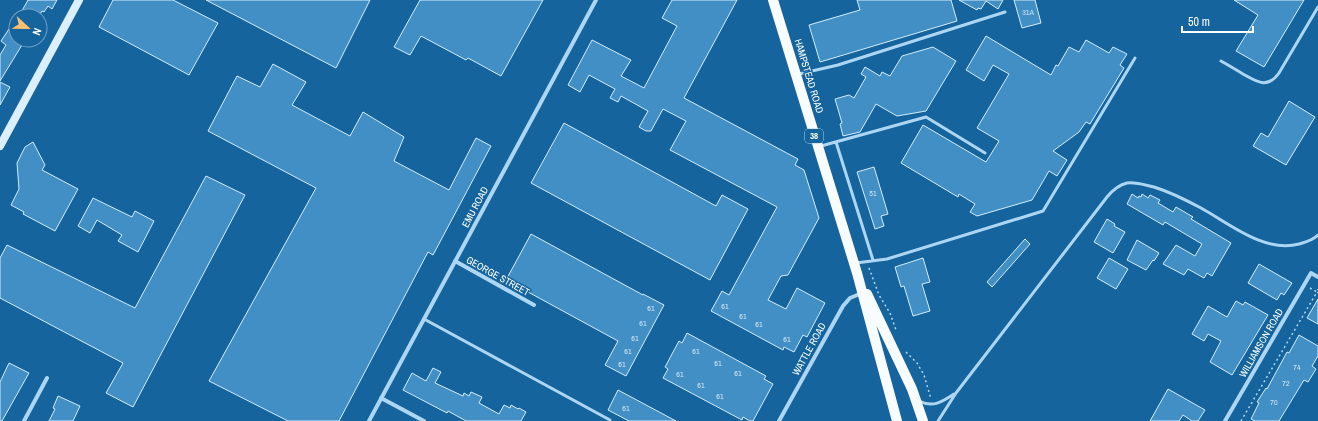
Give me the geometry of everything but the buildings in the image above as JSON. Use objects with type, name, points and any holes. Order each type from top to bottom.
[{"type":"main road","name":"HAMPSTEAD ROAD","points":[[773,0],[855,268],[897,421]]},
{"type":"main road","name":"HAMPSTEAD ROAD","points":[[855,268],[902,366],[923,421]]},
{"type":"street","points":[[0,146],[79,0]]},
{"type":"street","name":"EMU ROAD","points":[[369,421],[596,0]]},
{"type":"street","name":"GEORGE STREET","points":[[455,261],[534,305]]},
{"type":"street","name":"WILLIAMSON ROAD","points":[[1225,421],[1311,273],[1318,277]]},
{"type":"street","name":"WATTLE ROAD","points":[[779,421],[842,306],[850,298],[862,293]]},
{"type":"street","points":[[24,421],[47,378]]},
{"type":"street","points":[[381,398],[424,421]]},
{"type":"lane","points":[[1220,61],[1257,82],[1270,82],[1278,73],[1318,6]]},
{"type":"lane","points":[[796,75],[838,65],[1005,12]]},
{"type":"lane","points":[[855,268],[867,261],[887,259],[1043,211],[1135,58]]},
{"type":"lane","points":[[818,147],[926,117],[984,153]]},
{"type":"lane","points":[[836,142],[873,260]]},
{"type":"lane","points":[[938,421],[956,393],[1107,197],[1113,190],[1122,185],[1128,183],[1140,184],[1167,192],[1241,232],[1269,244],[1278,246],[1295,245],[1310,241],[1318,235]]},
{"type":"lane","points":[[424,319],[610,420]]},
{"type":"lane","points":[[915,397],[921,402],[934,405],[956,393]]},
{"type":"path","points":[[867,261],[877,290],[890,313],[896,332]]},
{"type":"path","points":[[1304,285],[1317,292]]},
{"type":"path","points":[[1240,421],[1318,289]]},
{"type":"path","points":[[905,350],[920,367],[928,390]]}]
